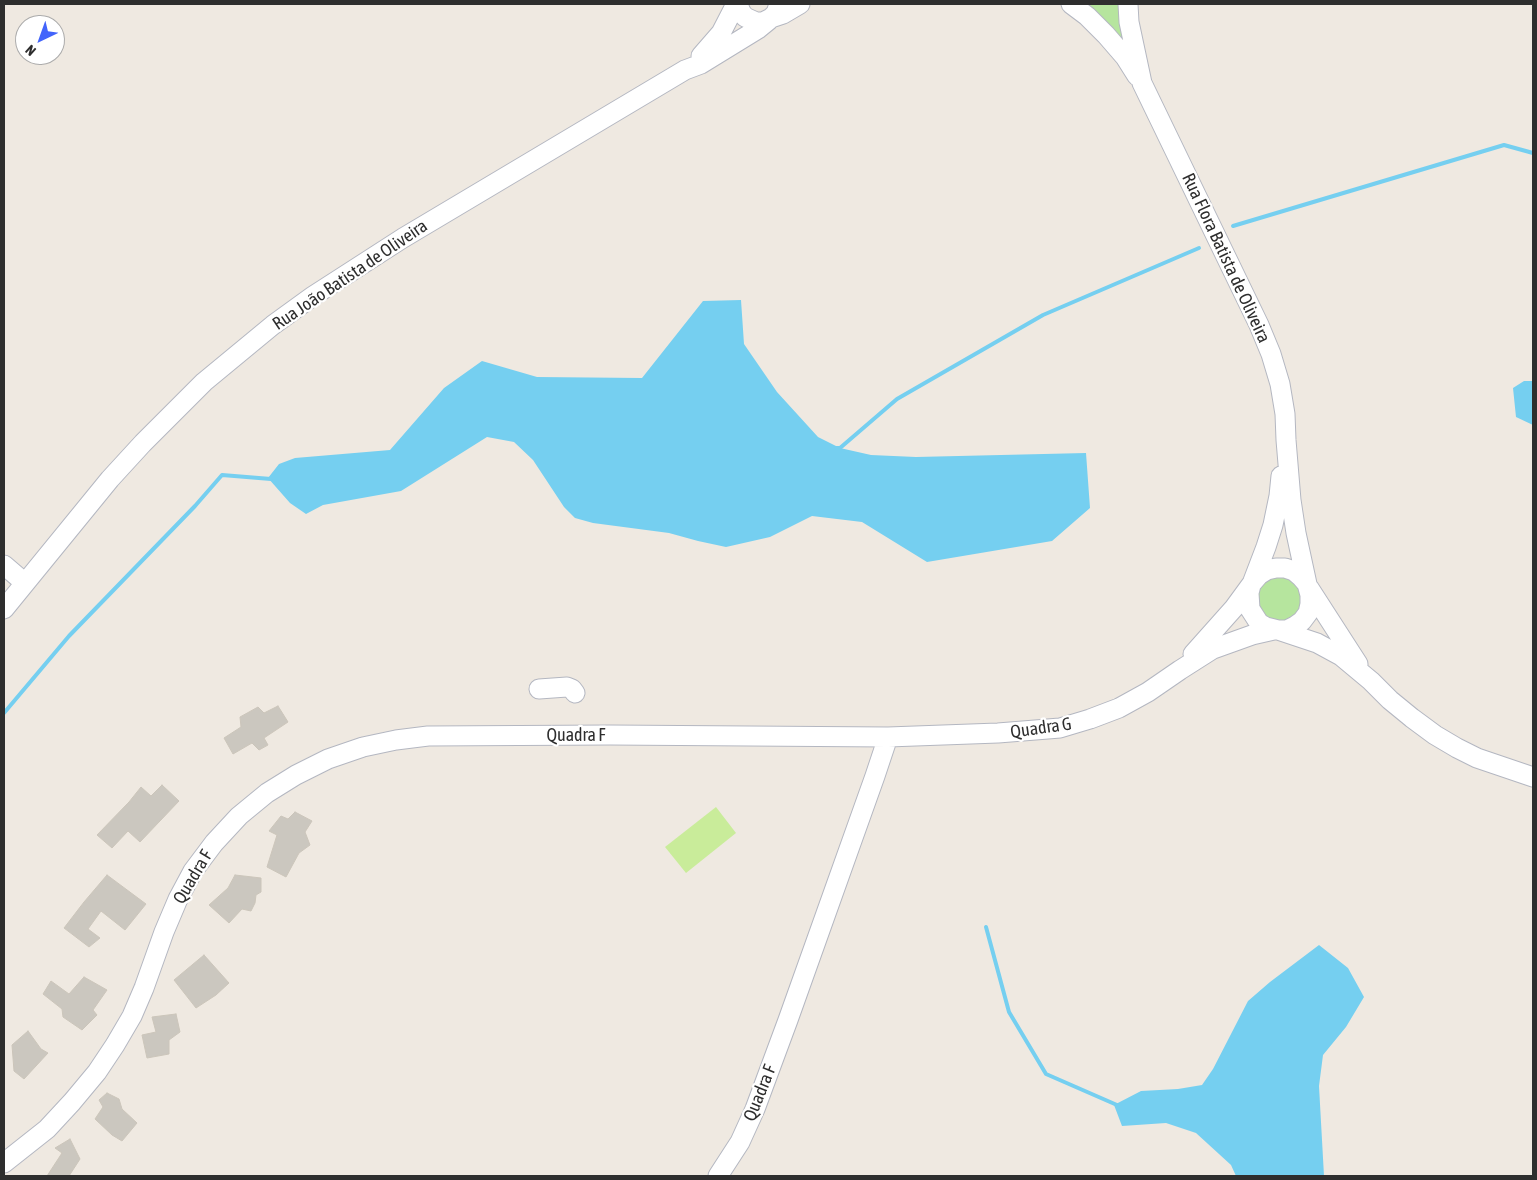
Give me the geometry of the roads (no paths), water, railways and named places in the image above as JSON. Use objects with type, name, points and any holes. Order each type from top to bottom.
[{"type":"street","points":[[737,4],[741,12],[750,21],[756,22],[773,14]]},
{"type":"street","name":"Rua João Batista de Oliveira","points":[[685,70],[718,38],[737,4]]},
{"type":"street","name":"Rua João Batista de Oliveira","points":[[4,609],[110,479],[143,443],[204,382],[274,325],[313,296],[402,238],[685,70],[700,64],[758,29],[773,14],[783,14],[800,4]]},
{"type":"street","name":"Rua Flora Batista de Oliveira","points":[[1071,4],[1087,16],[1106,35],[1125,57],[1134,74],[1142,82]]},
{"type":"street","name":"Rua Flora Batista de Oliveira","points":[[1128,4],[1129,22],[1142,82],[1260,325],[1271,354],[1280,384],[1285,414],[1296,534],[1307,585]]},
{"type":"street","name":"Rua Flora Batista de Oliveira","points":[[1252,584],[1273,525],[1279,496],[1286,440]]},
{"type":"street","points":[[4,565],[25,583]]},
{"type":"street","points":[[1371,681],[1301,577],[1294,571],[1285,568],[1267,570],[1259,575],[1252,584],[1248,601],[1250,609],[1259,623],[1329,649],[1371,681],[1412,718],[1457,748],[1477,758],[1533,777]]},
{"type":"street","name":"Quadra G","points":[[1180,670],[1223,621],[1252,584]]},
{"type":"street","points":[[1276,630],[1287,630],[1295,626],[1308,613],[1310,595],[1307,585]]},
{"type":"street","name":"Quadra G","points":[[888,736],[998,733],[1060,728],[1119,708],[1148,692],[1213,650],[1252,635],[1276,630]]},
{"type":"street","points":[[539,689],[567,687],[575,692]]},
{"type":"street","name":"Quadra F","points":[[4,1163],[47,1129],[72,1102],[116,1045],[132,1016],[144,988],[178,899],[193,871],[214,843],[239,816],[267,793],[296,775],[328,759],[363,747],[428,736],[888,736],[755,1109],[740,1142],[718,1176]]},
{"type":"water","points":[[741,300],[744,344],[777,392],[818,437],[840,448],[871,455],[916,457],[1086,453],[1090,508],[1052,541],[927,562],[862,522],[812,516],[770,537],[726,547],[669,533],[593,523],[575,518],[564,507],[533,460],[514,442],[487,437],[401,491],[323,505],[306,514],[290,503],[268,478],[279,464],[295,458],[390,450],[444,388],[482,361],[537,377],[642,378],[703,301]]},
{"type":"water","points":[[1524,381],[1533,381],[1533,425],[1516,417],[1513,388]]},
{"type":"water","points":[[1319,945],[1348,968],[1364,997],[1346,1027],[1323,1055],[1319,1086],[1324,1176],[1236,1176],[1231,1165],[1196,1133],[1166,1123],[1122,1126],[1114,1105],[1141,1091],[1178,1089],[1202,1085],[1213,1069],[1248,1001]]},
{"type":"waterway","points":[[1233,226],[1504,145],[1533,153]]},
{"type":"waterway","points":[[836,448],[840,448],[897,399],[1043,315],[1199,248]]},
{"type":"waterway","points":[[4,713],[69,636],[195,506],[222,475],[271,479]]},
{"type":"waterway","points":[[986,927],[1009,1012],[1046,1074],[1117,1105]]}]
